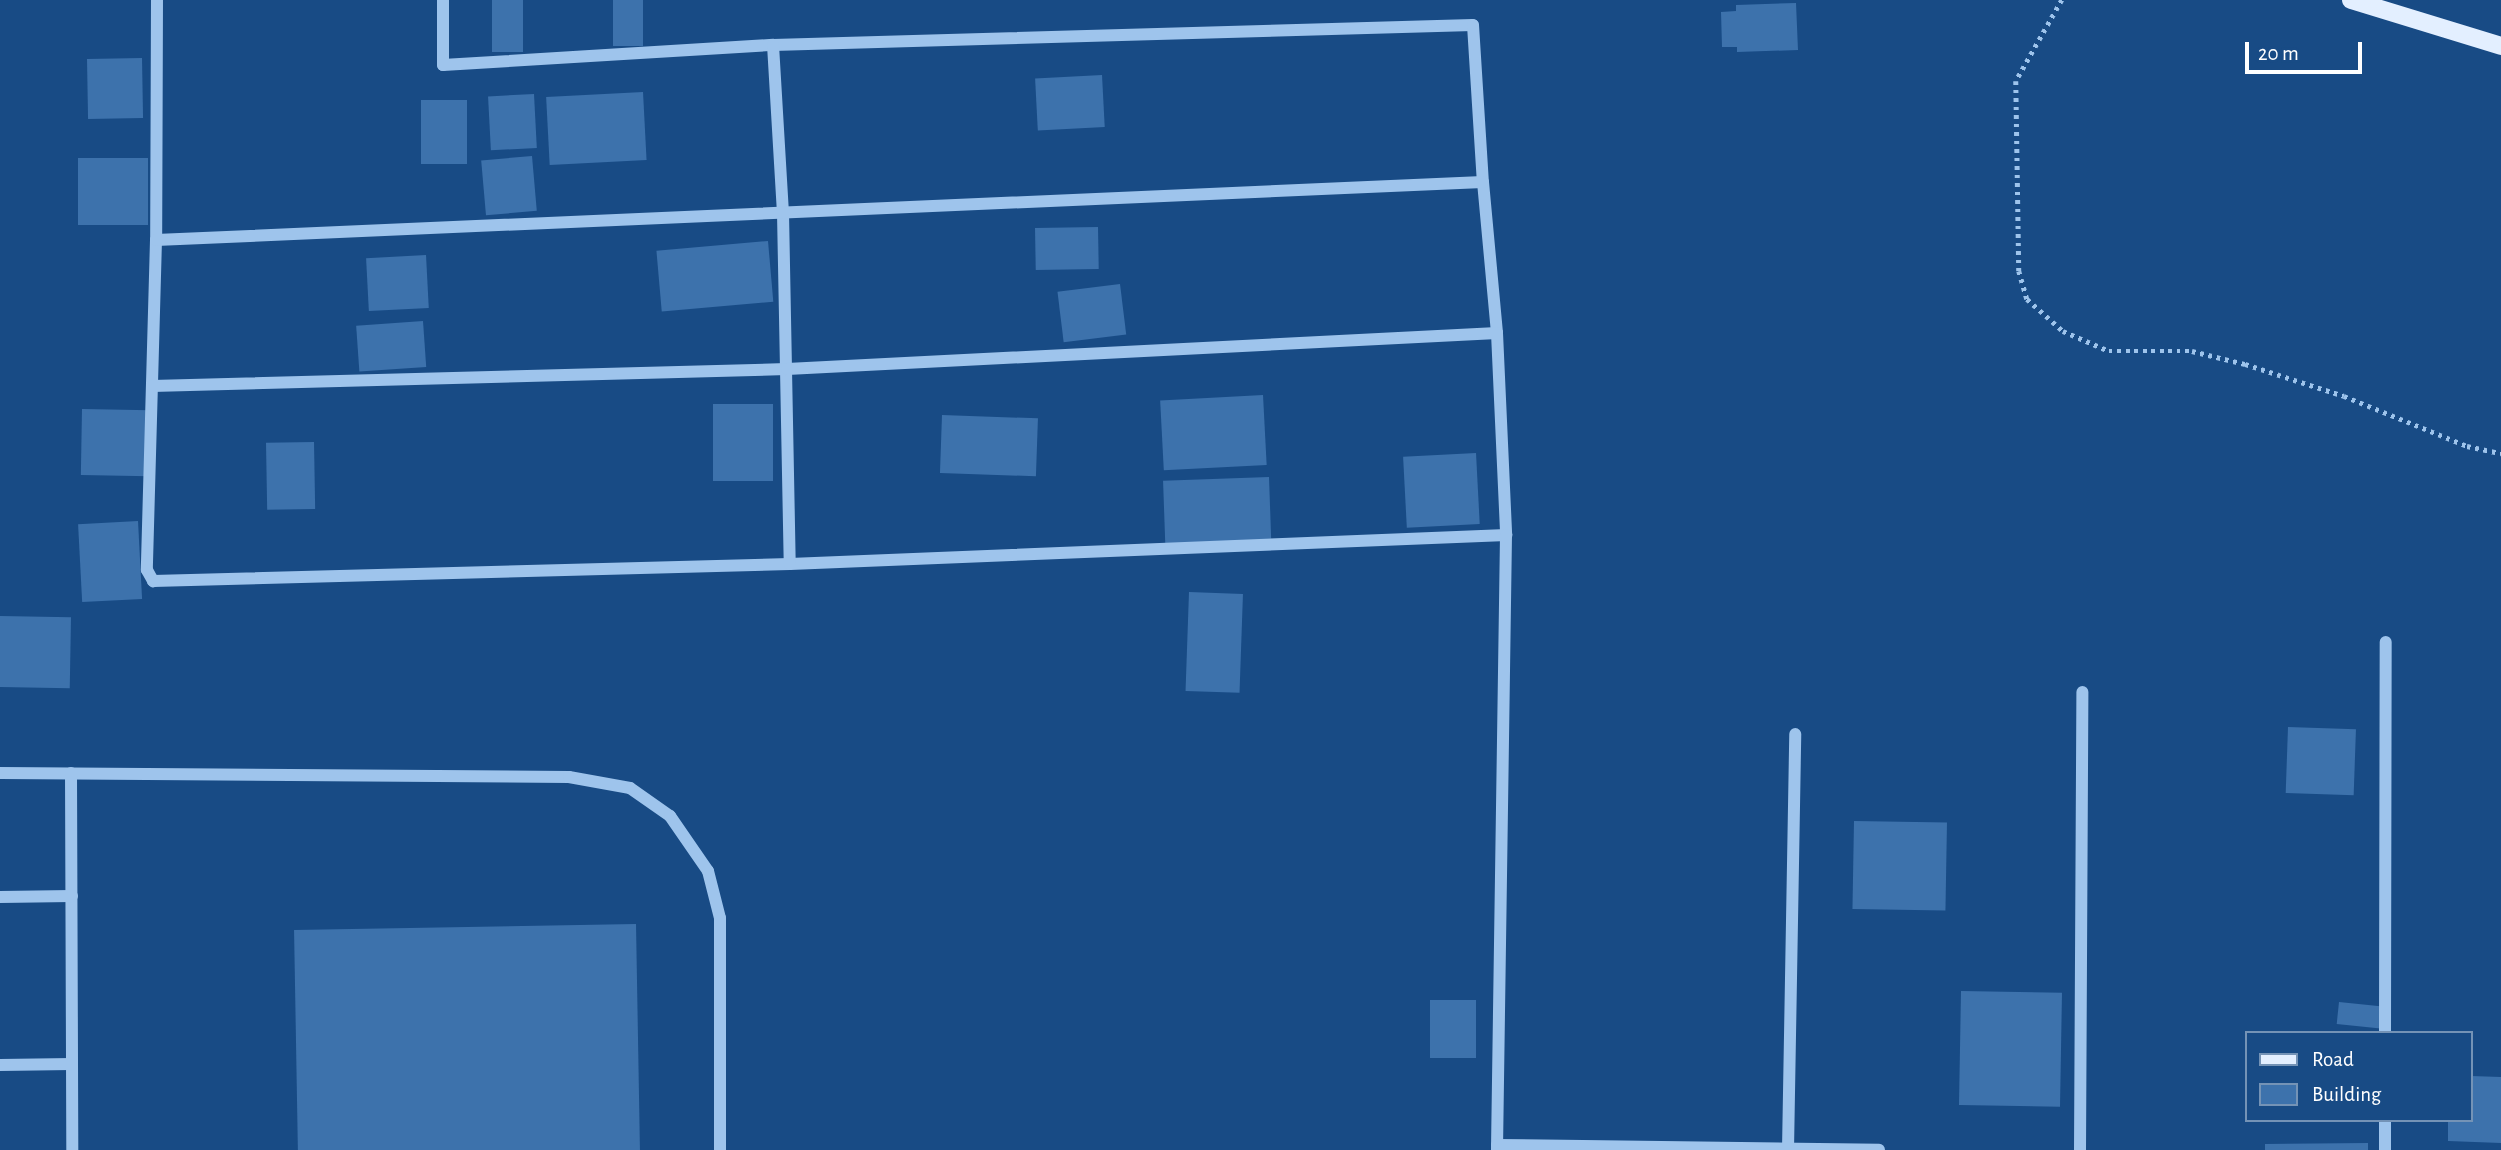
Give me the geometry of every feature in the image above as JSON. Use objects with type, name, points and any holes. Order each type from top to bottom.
[{"type":"main road","points":[[2351,0],[2501,46]]},
{"type":"street","points":[[157,0],[156,240],[147,570],[153,581],[790,564],[1506,536]]},
{"type":"street","points":[[443,0],[443,65],[773,45],[1473,25],[1483,182],[1497,333],[1506,536],[1497,1148],[1879,1150]]},
{"type":"street","points":[[773,45],[783,213],[790,564]]},
{"type":"street","points":[[156,240],[1483,182]]},
{"type":"street","points":[[152,386],[787,369],[1497,333]]},
{"type":"street","points":[[2385,1031],[2386,642]]},
{"type":"street","points":[[2081,1150],[2082,692]]},
{"type":"street","points":[[1788,1149],[1795,734]]},
{"type":"street","points":[[0,773],[569,777],[630,788],[670,816],[708,871],[720,918],[720,1150]]},
{"type":"street","points":[[71,773],[72,1150]]},
{"type":"street","points":[[0,897],[72,896]]},
{"type":"street","points":[[0,1065],[72,1064]]},
{"type":"street","points":[[2385,1122],[2385,1150]]},
{"type":"path","points":[[2062,0],[2016,81],[2019,271],[2027,299],[2063,331],[2109,351],[2192,351],[2245,364],[2344,396],[2467,446],[2501,453]]},
{"type":"building","points":[[492,0],[523,0],[523,52],[492,52]]},
{"type":"building","points":[[613,0],[643,0],[643,46],[613,46]]},
{"type":"building","points":[[1796,3],[1798,50],[1737,52],[1737,47],[1722,47],[1721,12],[1736,11],[1736,5]]},
{"type":"building","points":[[142,58],[143,118],[88,119],[87,59]]},
{"type":"building","points":[[1102,75],[1105,127],[1038,130],[1035,79]]},
{"type":"building","points":[[643,92],[647,160],[550,165],[546,97]]},
{"type":"building","points":[[534,94],[537,148],[491,150],[488,96]]},
{"type":"building","points":[[421,100],[467,100],[467,164],[421,164]]},
{"type":"building","points":[[532,156],[537,211],[486,215],[481,160]]},
{"type":"building","points":[[78,158],[148,158],[148,225],[78,225]]},
{"type":"building","points":[[1098,227],[1099,269],[1036,270],[1035,228]]},
{"type":"building","points":[[768,241],[773,302],[662,312],[656,251]]},
{"type":"building","points":[[426,255],[429,308],[369,311],[366,258]]},
{"type":"building","points":[[1120,284],[1126,335],[1064,342],[1057,292]]},
{"type":"building","points":[[423,321],[426,367],[359,372],[356,326]]},
{"type":"building","points":[[1263,395],[1267,465],[1164,470],[1160,400]]},
{"type":"building","points":[[713,404],[773,404],[773,481],[713,481]]},
{"type":"building","points":[[82,409],[150,410],[149,476],[81,475]]},
{"type":"building","points":[[942,415],[1038,418],[1036,476],[940,473]]},
{"type":"building","points":[[314,442],[315,509],[267,510],[266,443]]},
{"type":"building","points":[[1476,453],[1480,524],[1407,528],[1403,457]]},
{"type":"building","points":[[1269,477],[1271,543],[1165,547],[1163,481]]},
{"type":"building","points":[[138,521],[142,599],[82,602],[78,524]]},
{"type":"building","points":[[1189,592],[1243,594],[1240,693],[1186,691]]},
{"type":"building","points":[[0,616],[71,617],[70,688],[0,687]]},
{"type":"building","points":[[2288,727],[2356,729],[2354,795],[2286,793]]},
{"type":"building","points":[[1854,821],[1947,823],[1945,911],[1852,909]]},
{"type":"building","points":[[636,924],[640,1150],[298,1150],[294,930]]},
{"type":"building","points":[[1961,991],[2062,993],[2060,1107],[1959,1105]]},
{"type":"building","points":[[1430,1000],[1476,1000],[1476,1058],[1430,1058]]},
{"type":"building","points":[[2339,1002],[2383,1007],[2380,1028],[2337,1024]]},
{"type":"building","points":[[2473,1076],[2501,1077],[2501,1143],[2448,1141],[2448,1122],[2473,1122]]},
{"type":"building","points":[[2368,1143],[2368,1150],[2265,1150],[2265,1144]]}]
